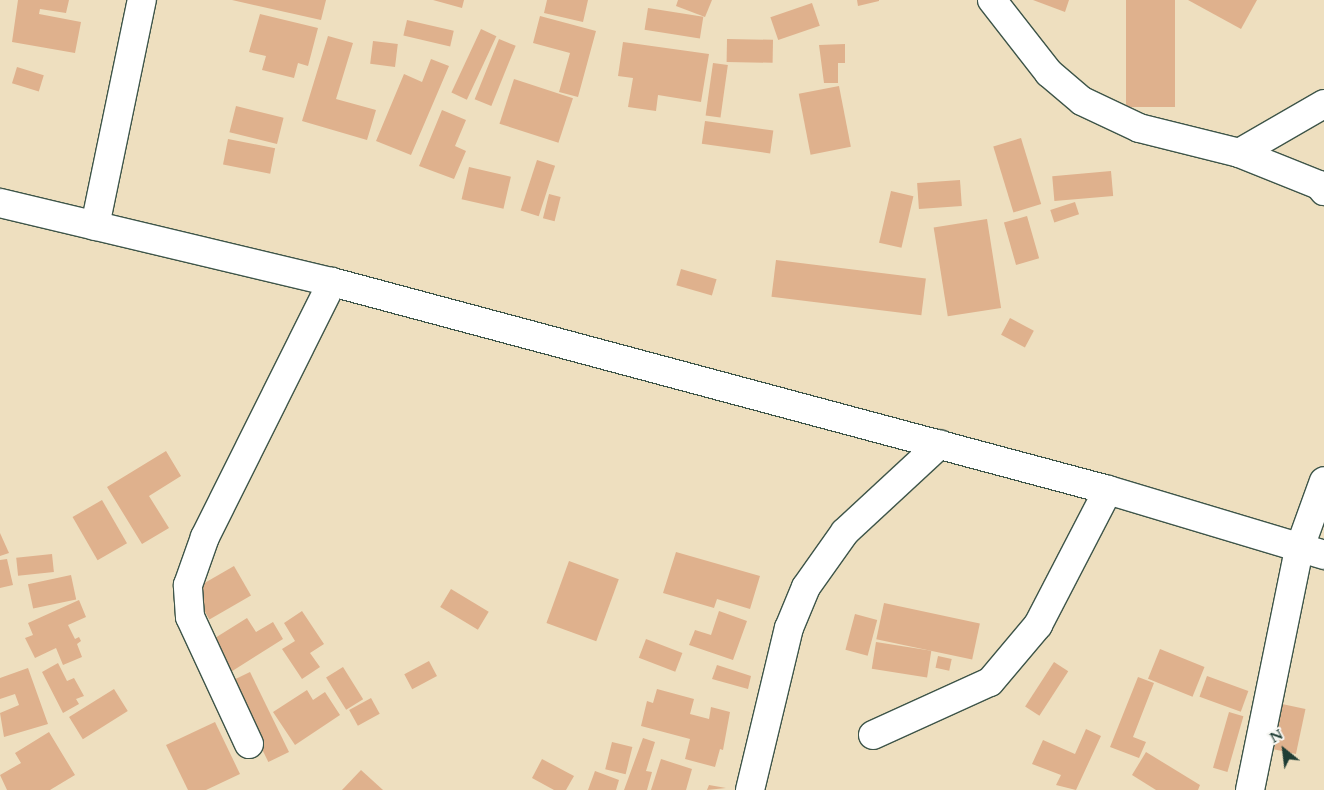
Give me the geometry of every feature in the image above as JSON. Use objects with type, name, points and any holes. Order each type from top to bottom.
[{"type":"main road","points":[[95,226],[142,0]]},
{"type":"main road","points":[[992,0],[1049,73],[1082,100],[1139,128],[1239,153],[1319,185],[1324,191]]},
{"type":"main road","points":[[1239,153],[1324,104]]},
{"type":"main road","points":[[0,203],[332,282],[940,444],[1108,490],[1312,553]]},
{"type":"main road","points":[[249,744],[190,617],[188,585],[205,537],[332,282]]},
{"type":"main road","points":[[750,790],[789,628],[806,588],[845,532],[940,444]]},
{"type":"main road","points":[[1250,790],[1312,553],[1324,481]]},
{"type":"main road","points":[[873,734],[990,682],[1038,625],[1108,490]]},
{"type":"building","points":[[18,0],[69,0],[66,13],[40,9],[39,14],[81,22],[75,53],[12,42]]},
{"type":"building","points":[[232,0],[326,0],[321,20]]},
{"type":"building","points":[[433,0],[464,0],[462,8]]},
{"type":"building","points":[[547,0],[588,0],[583,22],[544,13]]},
{"type":"building","points":[[678,0],[712,0],[705,17],[676,6]]},
{"type":"building","points":[[857,0],[879,0],[879,1],[858,6]]},
{"type":"building","points":[[1033,0],[1069,0],[1065,12]]},
{"type":"building","points":[[1126,0],[1175,0],[1175,107],[1126,107]]},
{"type":"building","points":[[1188,0],[1257,0],[1241,29]]},
{"type":"building","points":[[812,3],[820,26],[778,40],[770,17]]},
{"type":"building","points":[[648,8],[703,17],[700,38],[645,30]]},
{"type":"building","points":[[260,14],[318,28],[308,66],[298,63],[294,78],[262,70],[266,56],[249,52]]},
{"type":"building","points":[[540,16],[596,31],[578,97],[559,92],[570,53],[533,43]]},
{"type":"building","points":[[407,20],[454,31],[450,46],[403,36]]},
{"type":"building","points":[[481,29],[496,36],[467,100],[451,92]]},
{"type":"building","points":[[328,36],[353,43],[336,99],[376,110],[367,140],[302,121]]},
{"type":"building","points":[[499,39],[516,46],[491,106],[475,99]]},
{"type":"building","points":[[727,39],[773,40],[773,63],[727,62]]},
{"type":"building","points":[[373,41],[398,44],[395,67],[370,64]]},
{"type":"building","points":[[623,42],[709,54],[701,102],[658,95],[656,111],[628,107],[633,78],[618,76]]},
{"type":"building","points":[[845,44],[845,63],[838,63],[838,83],[824,83],[819,45]]},
{"type":"building","points":[[431,59],[449,66],[411,155],[376,141],[404,74],[422,82]]},
{"type":"building","points":[[713,63],[728,65],[720,118],[706,115]]},
{"type":"building","points":[[17,67],[44,75],[39,91],[12,83]]},
{"type":"building","points":[[514,79],[573,98],[558,143],[499,124]]},
{"type":"building","points":[[839,86],[851,147],[811,155],[799,94]]},
{"type":"building","points":[[236,106],[284,118],[277,144],[229,132]]},
{"type":"building","points":[[442,110],[466,120],[455,146],[466,151],[454,179],[419,166]]},
{"type":"building","points":[[705,121],[773,131],[770,153],[702,144]]},
{"type":"building","points":[[1021,138],[1041,204],[1013,212],[993,146]]},
{"type":"building","points":[[228,139],[275,148],[270,174],[223,165]]},
{"type":"building","points":[[537,160],[555,166],[539,216],[521,210]]},
{"type":"building","points":[[469,167],[511,177],[503,209],[462,199]]},
{"type":"building","points":[[1111,171],[1113,196],[1054,201],[1052,176]]},
{"type":"building","points":[[960,180],[962,206],[919,209],[917,183]]},
{"type":"building","points":[[891,191],[913,196],[901,248],[879,243]]},
{"type":"building","points":[[549,194],[561,197],[555,221],[543,218]]},
{"type":"building","points":[[1075,202],[1079,214],[1054,222],[1050,210]]},
{"type":"building","points":[[1027,216],[1039,258],[1016,265],[1004,223]]},
{"type":"building","points":[[987,219],[1001,308],[948,316],[934,227]]},
{"type":"building","points":[[776,260],[926,278],[921,315],[771,297]]},
{"type":"building","points":[[681,269],[717,279],[712,296],[676,285]]},
{"type":"building","points":[[1010,318],[1034,331],[1025,347],[1001,335]]},
{"type":"building","points":[[166,451],[181,476],[149,496],[169,528],[142,544],[107,487]]},
{"type":"building","points":[[102,500],[127,543],[98,560],[73,517]]},
{"type":"building","points":[[0,533],[9,553],[0,556]]},
{"type":"building","points":[[676,552],[760,576],[750,609],[717,599],[714,608],[663,593]]},
{"type":"building","points":[[52,554],[54,572],[18,576],[16,558]]},
{"type":"building","points":[[7,559],[13,585],[0,588],[0,560]]},
{"type":"building","points":[[569,561],[619,579],[596,641],[546,623]]},
{"type":"building","points":[[234,566],[251,595],[209,619],[192,590]]},
{"type":"building","points":[[71,575],[76,599],[33,609],[28,584]]},
{"type":"building","points":[[451,589],[489,612],[478,630],[440,607]]},
{"type":"building","points":[[79,600],[86,617],[68,625],[75,639],[79,637],[81,641],[77,644],[82,657],[63,665],[56,648],[35,658],[25,638],[33,635],[28,623]]},
{"type":"building","points":[[884,603],[980,623],[972,660],[876,639]]},
{"type":"building","points":[[302,611],[324,644],[310,653],[320,667],[302,679],[282,649],[295,641],[284,623]]},
{"type":"building","points":[[719,611],[747,621],[733,660],[689,645],[695,630],[711,635]]},
{"type":"building","points":[[855,614],[877,620],[868,656],[845,650]]},
{"type":"building","points":[[247,618],[256,632],[273,622],[283,639],[226,675],[207,643]]},
{"type":"building","points":[[646,639],[682,653],[675,672],[639,658]]},
{"type":"building","points":[[876,642],[931,651],[927,677],[872,669]]},
{"type":"building","points":[[1160,649],[1205,667],[1193,697],[1148,679]]},
{"type":"building","points":[[938,656],[952,659],[949,671],[936,668]]},
{"type":"building","points":[[429,661],[437,676],[412,689],[404,674]]},
{"type":"building","points":[[1054,662],[1068,671],[1039,716],[1025,706]]},
{"type":"building","points":[[58,663],[67,681],[74,678],[84,696],[76,699],[79,704],[63,713],[42,672]]},
{"type":"building","points":[[717,665],[751,676],[748,689],[712,679]]},
{"type":"building","points":[[343,667],[363,699],[346,710],[326,678]]},
{"type":"building","points":[[28,668],[48,724],[4,737],[0,713],[19,705],[15,694],[0,699],[0,678]]},
{"type":"building","points":[[250,672],[289,752],[268,762],[229,682]]},
{"type":"building","points":[[1207,676],[1248,691],[1241,712],[1199,697]]},
{"type":"building","points":[[1138,677],[1154,683],[1133,737],[1146,742],[1139,758],[1110,747]]},
{"type":"building","points":[[114,689],[128,711],[83,739],[69,717]]},
{"type":"building","points":[[657,689],[694,699],[690,714],[709,719],[711,707],[730,712],[723,750],[720,749],[715,767],[685,759],[690,739],[641,726],[647,701],[653,703]]},
{"type":"building","points":[[307,690],[313,700],[325,692],[340,715],[295,745],[273,712]]},
{"type":"building","points":[[371,698],[380,714],[358,726],[349,710]]},
{"type":"building","points":[[1282,704],[1305,709],[1296,754],[1272,749]]},
{"type":"building","points":[[1229,712],[1243,716],[1227,772],[1213,768]]},
{"type":"building","points":[[215,722],[240,774],[206,790],[188,790],[166,745]]},
{"type":"building","points":[[1086,729],[1101,736],[1076,790],[1056,785],[1061,775],[1032,764],[1043,740],[1075,754]]},
{"type":"building","points":[[49,732],[75,775],[50,790],[7,790],[0,775],[21,763],[15,753]]},
{"type":"building","points":[[643,738],[655,742],[646,771],[652,772],[647,790],[624,790]]},
{"type":"building","points":[[612,742],[632,747],[626,774],[605,769]]},
{"type":"building","points":[[1146,752],[1200,785],[1198,790],[1156,790],[1132,775]]},
{"type":"building","points":[[542,759],[574,776],[566,790],[554,790],[532,778]]},
{"type":"building","points":[[661,759],[692,769],[686,790],[651,790]]},
{"type":"building","points":[[361,770],[383,790],[342,790]]},
{"type":"building","points":[[595,771],[619,780],[616,790],[588,790]]},
{"type":"building","points":[[709,785],[726,788],[707,790]]}]
